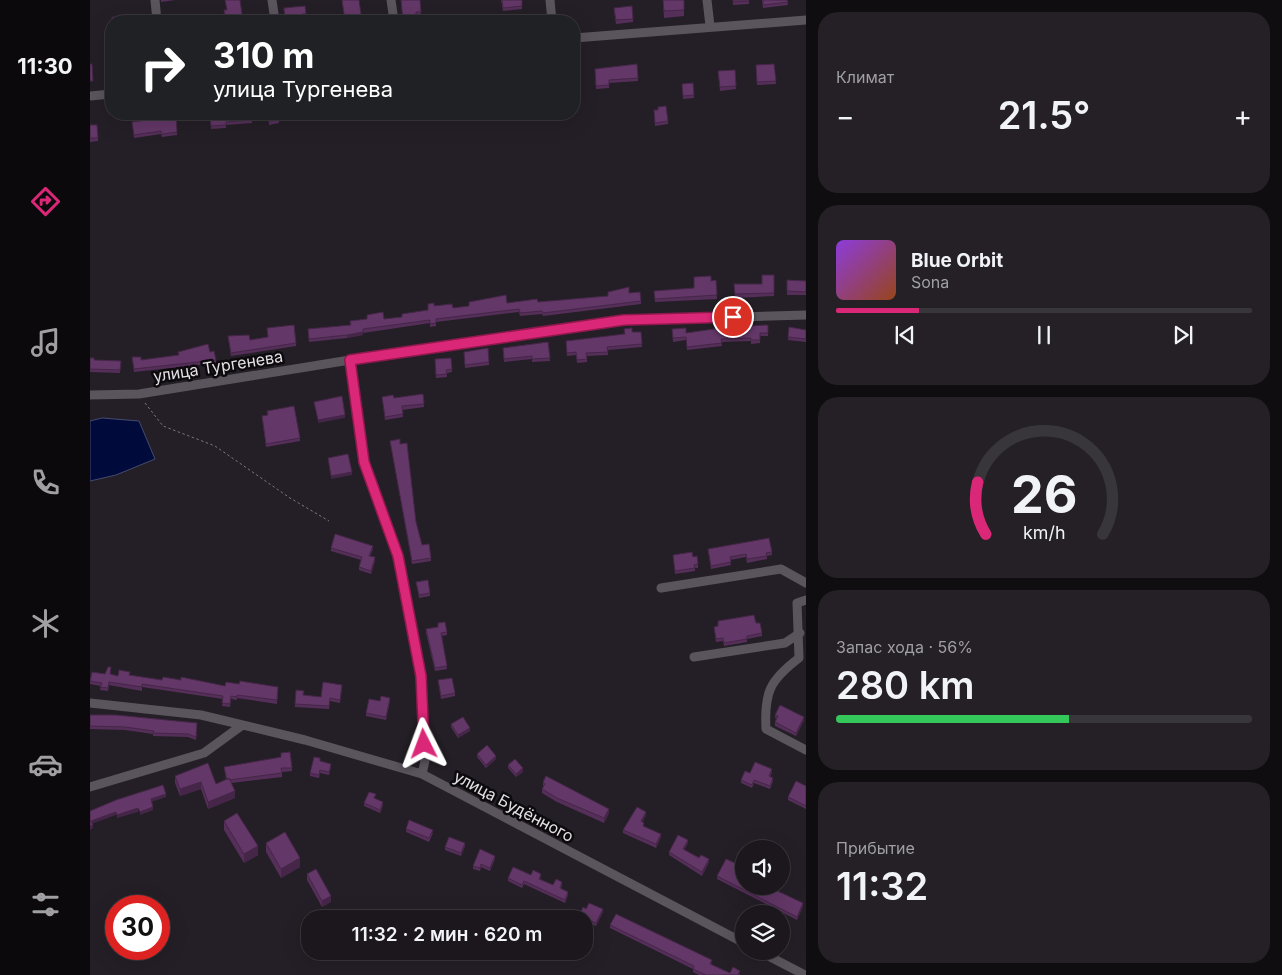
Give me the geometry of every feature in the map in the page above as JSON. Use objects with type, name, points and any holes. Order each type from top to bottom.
[{"type":"street","points":[[155,0],[156,15]]},
{"type":"street","points":[[272,0],[274,15]]},
{"type":"street","points":[[391,0],[393,15]]},
{"type":"street","points":[[550,0],[551,15]]},
{"type":"street","points":[[707,0],[710,26]]},
{"type":"street","points":[[580,37],[806,20]]},
{"type":"street","points":[[90,96],[105,95]]},
{"type":"street","name":"улица Тургенева","points":[[90,395],[139,394],[350,360],[624,320],[806,315]]},
{"type":"street","points":[[350,360],[364,462],[398,556],[421,676],[425,761],[422,774]]},
{"type":"street","points":[[661,588],[781,569],[806,583]]},
{"type":"street","points":[[806,600],[797,603],[800,633],[799,658],[785,669],[770,687],[764,705],[766,729],[806,750]]},
{"type":"street","points":[[694,657],[785,643],[800,633]]},
{"type":"street","name":"улица Будённого","points":[[90,703],[201,715],[305,740],[422,774],[735,938]]},
{"type":"street","points":[[90,787],[204,753],[241,726]]},
{"type":"street","points":[[776,960],[805,975]]},
{"type":"path","points":[[139,394],[163,426],[215,446],[290,498],[329,521]]},
{"type":"shaded area","points":[[102,418],[139,421],[155,459],[116,475],[90,481],[90,421]]},
{"type":"building","points":[[225,0],[240,0],[242,15],[225,15],[224,10],[227,10]]},
{"type":"building","points":[[342,0],[359,0],[361,15],[344,15]]},
{"type":"building","points":[[401,0],[420,0],[421,12],[416,12],[416,15],[402,15]]},
{"type":"building","points":[[502,0],[522,0],[522,6],[503,8]]},
{"type":"building","points":[[663,0],[684,0],[684,10],[664,11]]},
{"type":"building","points":[[733,0],[749,0],[749,1],[733,2]]},
{"type":"building","points":[[763,0],[787,0],[788,2],[763,5]]},
{"type":"building","points":[[305,6],[306,14],[285,15],[284,8]]},
{"type":"building","points":[[632,6],[633,19],[616,20],[614,8]]},
{"type":"building","points":[[90,64],[92,64],[93,81],[90,81]]},
{"type":"building","points":[[637,64],[638,78],[609,80],[609,85],[596,86],[595,69]]},
{"type":"building","points":[[774,64],[776,81],[757,82],[756,65]]},
{"type":"building","points":[[735,70],[736,86],[720,87],[718,71]]},
{"type":"building","points":[[693,83],[694,95],[683,96],[682,84]]},
{"type":"building","points":[[666,106],[668,121],[655,123],[654,110],[658,110],[658,107]]},
{"type":"building","points":[[176,120],[177,132],[162,134],[161,131],[134,135],[132,122]]},
{"type":"building","points":[[210,120],[252,120],[226,122],[226,125],[211,126]]},
{"type":"building","points":[[90,125],[97,125],[98,138],[90,138]]},
{"type":"building","points":[[762,275],[774,275],[774,293],[735,294],[734,284],[762,284]]},
{"type":"building","points":[[711,276],[711,281],[716,280],[717,295],[655,299],[654,291],[694,288],[694,277]]},
{"type":"building","points":[[787,280],[806,281],[806,292],[787,291]]},
{"type":"building","points":[[629,287],[629,293],[640,292],[641,301],[543,313],[542,311],[520,313],[519,309],[436,319],[436,323],[430,324],[430,320],[363,329],[363,332],[347,335],[309,339],[308,329],[351,325],[350,321],[367,319],[367,315],[383,312],[384,319],[402,317],[402,314],[428,310],[428,304],[434,303],[434,306],[452,304],[453,308],[469,306],[469,302],[506,295],[507,303],[537,299],[538,302],[608,296],[608,292]]},
{"type":"building","points":[[294,325],[296,343],[231,353],[228,336],[249,335],[250,340],[268,337],[267,328]]},
{"type":"building","points":[[768,325],[768,333],[760,333],[760,340],[751,340],[751,338],[721,339],[722,343],[687,347],[686,337],[673,338],[672,329],[686,328],[686,333],[728,327]]},
{"type":"building","points":[[789,327],[806,330],[806,339],[788,337]]},
{"type":"building","points":[[632,328],[632,332],[641,332],[642,344],[607,347],[608,352],[586,353],[587,359],[577,360],[576,352],[567,353],[566,341],[625,334],[624,329]]},
{"type":"building","points":[[548,342],[550,358],[532,359],[532,356],[504,359],[503,348]]},
{"type":"building","points":[[208,344],[210,352],[214,351],[216,360],[134,369],[132,357],[141,357],[141,360],[179,355],[178,352]]},
{"type":"building","points":[[488,348],[489,362],[465,365],[464,352]]},
{"type":"building","points":[[90,358],[94,358],[94,360],[121,361],[120,370],[90,369]]},
{"type":"building","points":[[451,358],[452,369],[446,370],[447,374],[436,375],[435,359]]},
{"type":"building","points":[[423,394],[424,404],[402,406],[403,414],[385,417],[382,397],[393,395],[394,398]]},
{"type":"building","points":[[342,396],[345,415],[318,420],[314,402]]},
{"type":"building","points":[[294,406],[300,438],[266,444],[262,416],[268,415],[267,411]]},
{"type":"building","points":[[400,439],[400,444],[407,443],[416,522],[422,545],[429,544],[431,558],[412,561],[390,441]]},
{"type":"building","points":[[348,454],[352,472],[331,476],[328,458]]},
{"type":"building","points":[[335,534],[373,546],[369,556],[375,557],[371,571],[359,567],[362,557],[331,548]]},
{"type":"building","points":[[769,538],[772,552],[766,553],[767,556],[747,559],[746,554],[730,557],[731,562],[711,566],[708,549]]},
{"type":"building","points":[[692,552],[693,557],[697,556],[698,564],[694,565],[695,568],[675,571],[673,555]]},
{"type":"building","points":[[428,580],[430,593],[419,595],[416,582]]},
{"type":"building","points":[[754,615],[756,623],[760,623],[762,633],[747,636],[747,639],[724,643],[723,638],[716,639],[714,627],[718,626],[718,621]]},
{"type":"building","points":[[445,622],[447,632],[441,633],[447,666],[435,668],[426,629],[438,627],[438,623]]},
{"type":"building","points":[[108,667],[111,667],[110,674],[118,676],[119,670],[130,672],[129,675],[162,680],[163,677],[181,680],[181,677],[225,686],[226,682],[239,684],[240,681],[278,687],[277,700],[237,695],[237,697],[231,696],[230,704],[222,703],[223,696],[142,684],[142,687],[109,682],[108,688],[100,687],[102,683],[90,681],[92,672],[105,674]]},
{"type":"building","points":[[452,678],[455,693],[441,696],[438,680]]},
{"type":"building","points":[[323,682],[342,685],[340,700],[330,698],[329,706],[295,704],[296,690],[304,691],[303,695],[321,697]]},
{"type":"building","points":[[381,696],[390,698],[386,717],[366,713],[369,699],[380,701]]},
{"type":"building","points":[[780,705],[804,717],[796,733],[775,722],[778,716],[775,715]]},
{"type":"building","points":[[90,715],[116,715],[197,723],[196,737],[188,734],[153,733],[154,731],[125,727],[90,726]]},
{"type":"building","points":[[463,717],[470,728],[458,735],[451,724]]},
{"type":"building","points":[[487,745],[496,756],[486,765],[477,754]]},
{"type":"building","points":[[290,752],[292,768],[281,768],[282,773],[229,780],[229,778],[227,780],[224,767],[281,757],[281,753]]},
{"type":"building","points":[[314,757],[331,764],[329,772],[320,770],[319,775],[310,773]]},
{"type":"building","points":[[515,759],[523,768],[516,774],[508,765]]},
{"type":"building","points":[[755,762],[772,769],[769,776],[773,778],[770,786],[754,780],[752,785],[741,780],[745,771],[750,773]]},
{"type":"building","points":[[208,763],[216,784],[229,778],[235,791],[208,802],[201,782],[180,789],[175,776]]},
{"type":"building","points":[[546,776],[609,809],[604,818],[557,798],[542,789]]},
{"type":"building","points":[[796,781],[806,786],[806,806],[788,797]]},
{"type":"building","points":[[163,785],[166,794],[151,799],[153,807],[140,812],[138,808],[117,815],[116,812],[91,821],[93,825],[90,826],[90,811],[116,800]]},
{"type":"building","points":[[369,792],[376,794],[374,798],[383,802],[380,810],[364,803]]},
{"type":"building","points":[[637,807],[646,812],[641,821],[644,823],[643,826],[661,834],[656,844],[623,830]]},
{"type":"building","points":[[237,813],[258,846],[244,854],[224,821]]},
{"type":"building","points":[[409,820],[433,830],[429,838],[406,829]]},
{"type":"building","points":[[285,832],[300,858],[281,869],[266,843]]},
{"type":"building","points":[[678,835],[688,840],[683,849],[699,858],[701,855],[709,859],[702,872],[669,852]]},
{"type":"building","points":[[449,837],[465,843],[461,853],[445,847]]},
{"type":"building","points":[[480,849],[495,856],[490,868],[481,864],[480,868],[473,866]]},
{"type":"building","points":[[726,859],[735,863],[735,885],[717,876]]},
{"type":"building","points":[[513,867],[531,875],[533,870],[541,874],[539,879],[553,885],[556,879],[562,882],[560,888],[568,892],[565,900],[524,881],[522,885],[508,878]]},
{"type":"building","points":[[316,869],[331,896],[322,901],[307,874]]},
{"type":"building","points":[[754,895],[786,895],[803,903],[797,917],[790,913],[790,905],[774,905]]},
{"type":"building","points":[[589,903],[603,909],[596,923],[593,922],[593,910],[582,910],[583,907],[586,909]]},
{"type":"building","points":[[616,914],[712,960],[710,964],[730,973],[733,967],[740,971],[738,975],[706,975],[693,969],[694,966],[610,925]]},
{"type":"route","points":[[424,744],[421,676],[398,556],[364,462],[350,360],[624,320],[733,317]]}]
